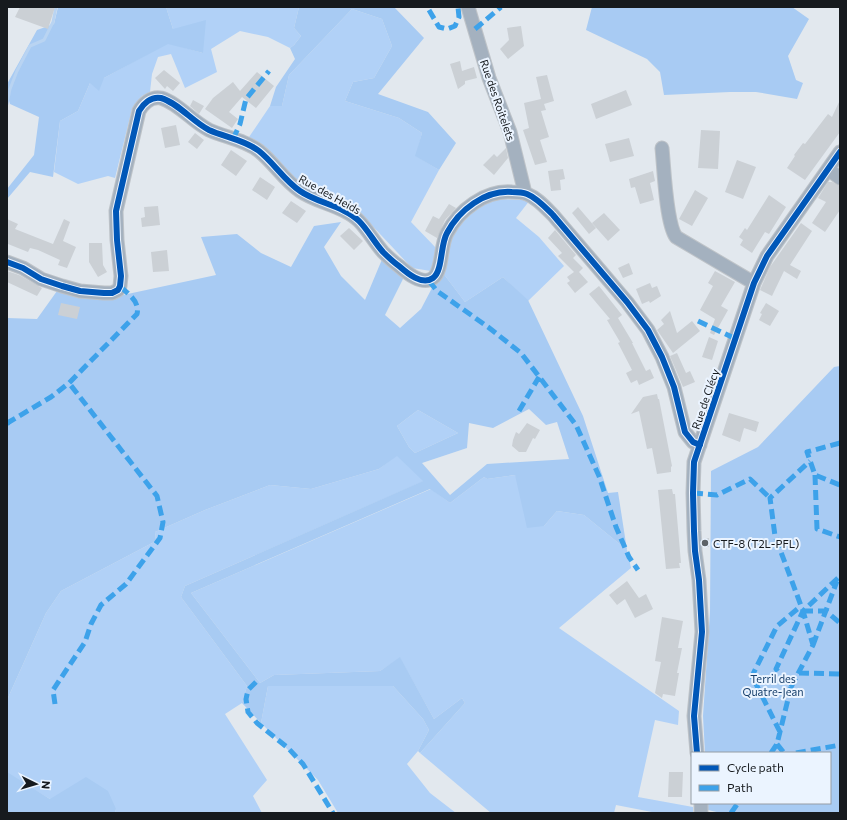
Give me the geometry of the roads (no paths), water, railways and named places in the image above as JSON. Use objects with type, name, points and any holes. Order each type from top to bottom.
[{"type":"street","name":"Rue des Roitelets","points":[[468,7],[489,78],[510,132],[525,193]]},
{"type":"street","name":"Rue des Heids","points":[[7,262],[23,268],[41,279],[80,291],[112,293],[118,290],[121,276],[116,240],[116,211],[139,111],[144,104],[151,99],[160,98],[208,129],[258,150],[286,180],[301,191],[312,198],[347,212],[359,220],[383,252],[399,267],[421,281],[429,281],[434,278],[439,271],[442,246],[446,234],[459,216],[473,204],[488,195],[499,192],[525,193]]},
{"type":"street","points":[[662,148],[669,219],[672,231],[676,237],[754,283]]},
{"type":"street","name":"Rue de Clécy","points":[[697,752],[694,716],[702,632],[699,580],[694,551],[694,462],[754,283],[767,256],[840,152]]},
{"type":"street","points":[[828,170],[840,178]]},
{"type":"street","points":[[525,193],[541,203],[553,214],[627,302],[648,330],[662,357],[674,387],[685,432],[693,442],[700,445]]},
{"type":"waterway","points":[[7,104],[10,89],[17,71],[30,46],[44,40],[53,22],[56,7]]},
{"type":"place","name":"CTF-8 (T2L-PFL)","points":[[705,543]]},
{"type":"park label","name":"Terril des Quatre-Jean","points":[[773,684]]}]
